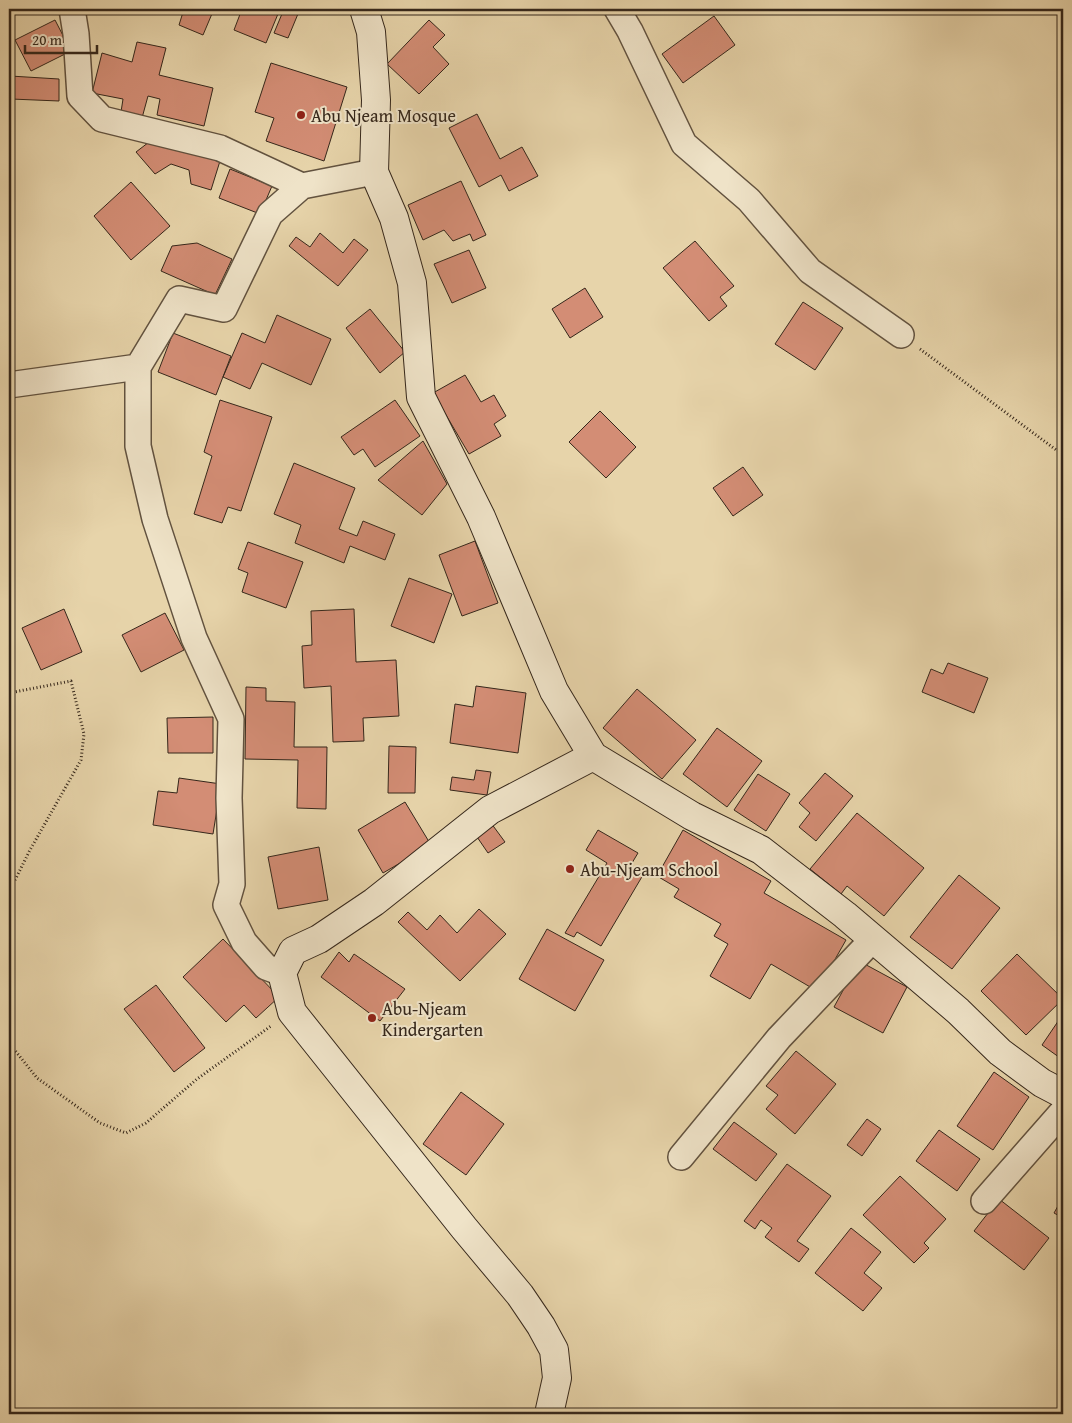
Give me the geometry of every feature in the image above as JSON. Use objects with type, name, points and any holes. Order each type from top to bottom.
[{"type":"street","points":[[72,9],[76,34],[80,96],[102,119],[220,148],[302,186]]},
{"type":"street","points":[[364,9],[371,32],[376,100],[374,172],[394,218],[412,283],[421,397],[481,517],[554,691],[593,756],[692,816],[760,850],[845,915],[958,1011],[1000,1052],[1042,1083],[1063,1094]]},
{"type":"street","points":[[617,9],[630,31],[684,144],[749,200],[810,272],[901,335]]},
{"type":"street","points":[[282,973],[266,967],[244,942],[226,906],[232,884],[229,798],[231,719],[194,638],[155,519],[138,446],[138,367],[179,299],[224,309],[270,214],[302,186],[374,172]]},
{"type":"street","points":[[9,385],[138,367]]},
{"type":"street","points":[[549,1414],[556,1378],[554,1350],[541,1326],[520,1295],[292,1012],[282,973],[293,950],[319,939],[374,902],[490,810],[593,756]]},
{"type":"street","points":[[681,1157],[779,1038],[872,939]]},
{"type":"street","points":[[984,1201],[1063,1111]]},
{"type":"path","points":[[901,335],[1063,455]]},
{"type":"path","points":[[9,693],[71,681],[84,734],[81,760],[30,850],[9,892]]},
{"type":"path","points":[[9,1043],[37,1078],[100,1123],[126,1133],[146,1123],[197,1079],[292,1012]]},
{"type":"building","points":[[184,9],[214,9],[203,35],[179,25]]},
{"type":"building","points":[[242,9],[280,9],[266,43],[234,30]]},
{"type":"building","points":[[284,9],[300,9],[288,38],[274,33]]},
{"type":"building","points":[[714,16],[735,45],[683,83],[662,54]]},
{"type":"building","points":[[55,20],[71,51],[31,71],[15,40]]},
{"type":"building","points":[[429,20],[445,35],[433,47],[449,64],[419,94],[387,64]]},
{"type":"building","points":[[137,42],[166,48],[159,75],[213,88],[204,126],[157,115],[160,99],[148,96],[142,118],[121,112],[123,99],[92,93],[102,53],[132,62]]},
{"type":"building","name":"Abu Njeam Mosque","points":[[271,63],[347,87],[324,161],[266,141],[274,118],[255,112]]},
{"type":"building","points":[[10,76],[59,79],[59,101],[11,99]]},
{"type":"building","points":[[477,114],[500,159],[522,147],[538,176],[509,191],[501,175],[479,187],[449,128]]},
{"type":"building","points":[[153,139],[165,147],[220,161],[211,190],[191,184],[189,170],[171,164],[155,174],[136,152]]},
{"type":"building","points":[[230,169],[272,186],[260,214],[219,198]]},
{"type":"building","points":[[461,181],[486,235],[473,241],[470,234],[453,241],[444,230],[423,240],[408,205]]},
{"type":"building","points":[[131,182],[170,226],[131,260],[94,216]]},
{"type":"building","points":[[320,233],[343,253],[354,239],[368,250],[338,286],[289,246],[296,237],[310,247]]},
{"type":"building","points":[[695,241],[734,286],[720,297],[727,306],[709,321],[663,268]]},
{"type":"building","points":[[197,243],[232,259],[215,295],[161,271],[172,246]]},
{"type":"building","points":[[469,250],[486,288],[452,303],[434,264]]},
{"type":"building","points":[[585,288],[603,317],[570,338],[552,309]]},
{"type":"building","points":[[803,302],[843,328],[815,370],[775,344]]},
{"type":"building","points":[[370,309],[405,352],[380,373],[346,328]]},
{"type":"building","points":[[277,315],[331,339],[311,385],[262,363],[250,389],[223,377],[242,333],[265,343]]},
{"type":"building","points":[[173,333],[231,356],[216,395],[158,372]]},
{"type":"building","points":[[465,375],[481,402],[494,395],[506,416],[494,424],[501,436],[469,454],[433,393]]},
{"type":"building","points":[[220,400],[272,417],[241,511],[228,507],[222,523],[194,514],[212,456],[204,452]]},
{"type":"building","points":[[395,400],[420,436],[375,467],[363,449],[354,455],[341,437]]},
{"type":"building","points":[[600,411],[636,447],[606,478],[569,442]]},
{"type":"building","points":[[423,441],[447,484],[422,515],[378,480]]},
{"type":"building","points":[[294,463],[355,488],[339,529],[357,536],[363,521],[395,534],[385,560],[350,546],[344,563],[295,543],[301,525],[274,514]]},
{"type":"building","points":[[743,467],[763,495],[733,516],[713,488]]},
{"type":"building","points":[[475,541],[498,603],[462,616],[439,555]]},
{"type":"building","points":[[248,542],[303,562],[286,608],[242,592],[248,573],[238,569]]},
{"type":"building","points":[[409,578],[452,594],[434,643],[391,626]]},
{"type":"building","points":[[64,609],[82,652],[41,670],[22,628]]},
{"type":"building","points":[[354,609],[356,662],[396,660],[399,716],[363,718],[364,741],[333,742],[331,686],[304,688],[302,646],[312,645],[311,611]]},
{"type":"building","points":[[165,613],[184,650],[141,672],[122,635]]},
{"type":"building","points":[[948,663],[988,678],[974,713],[922,692],[931,669],[943,674]]},
{"type":"building","points":[[476,686],[526,693],[518,753],[450,743],[455,704],[473,707]]},
{"type":"building","points":[[246,687],[266,688],[266,701],[295,702],[294,747],[327,747],[326,809],[297,808],[298,760],[245,759]]},
{"type":"building","points":[[637,689],[696,740],[662,779],[603,728]]},
{"type":"building","points":[[213,717],[213,753],[168,753],[167,718]]},
{"type":"building","points":[[717,728],[762,761],[727,807],[683,774]]},
{"type":"building","points":[[389,746],[416,747],[415,793],[388,793]]},
{"type":"building","points":[[476,770],[491,772],[487,795],[450,790],[452,777],[474,780]]},
{"type":"building","points":[[825,773],[853,796],[816,841],[799,827],[810,813],[799,803]]},
{"type":"building","points":[[758,774],[790,794],[766,831],[734,810]]},
{"type":"building","points":[[179,778],[221,784],[213,834],[153,825],[158,791],[177,793]]},
{"type":"building","points":[[405,802],[431,845],[383,873],[358,830]]},
{"type":"building","points":[[857,813],[924,868],[884,916],[847,886],[841,894],[810,869]]},
{"type":"building","points":[[491,823],[505,842],[488,853],[475,834]]},
{"type":"building","points":[[598,830],[638,853],[629,868],[643,875],[601,946],[577,932],[574,937],[565,933],[607,863],[586,850]]},
{"type":"building","points":[[683,830],[771,881],[764,893],[846,940],[817,991],[771,964],[750,999],[710,976],[728,944],[714,936],[721,924],[674,897],[679,889],[657,876]]},
{"type":"building","points":[[319,847],[328,900],[278,909],[268,857]]},
{"type":"building","points":[[959,875],[1000,908],[952,969],[910,937]]},
{"type":"building","points":[[479,909],[506,934],[460,981],[398,922],[408,912],[427,930],[440,915],[457,933]]},
{"type":"building","points":[[547,929],[604,960],[575,1011],[519,979]]},
{"type":"building","points":[[223,939],[279,997],[256,1018],[244,1005],[226,1022],[183,977]]},
{"type":"building","points":[[339,952],[349,962],[354,954],[405,989],[380,1021],[321,977]]},
{"type":"building","points":[[1017,954],[1063,999],[1026,1035],[981,991]]},
{"type":"building","points":[[859,961],[907,987],[883,1033],[834,1007]]},
{"type":"building","points":[[156,985],[205,1048],[174,1072],[124,1009]]},
{"type":"building","points":[[1063,1014],[1063,1060],[1042,1045]]},
{"type":"building","points":[[796,1051],[836,1084],[795,1134],[766,1109],[778,1095],[766,1086]]},
{"type":"building","points":[[994,1072],[1029,1097],[993,1150],[957,1126]]},
{"type":"building","points":[[461,1092],[504,1124],[466,1175],[423,1144]]},
{"type":"building","points":[[867,1119],[881,1129],[862,1156],[847,1145]]},
{"type":"building","points":[[734,1122],[777,1154],[756,1181],[713,1149]]},
{"type":"building","points":[[939,1130],[980,1159],[957,1191],[916,1161]]},
{"type":"building","points":[[787,1164],[831,1196],[797,1241],[809,1249],[799,1262],[765,1237],[772,1228],[761,1220],[755,1229],[744,1221]]},
{"type":"building","points":[[900,1176],[946,1219],[924,1243],[929,1248],[914,1263],[863,1215]]},
{"type":"building","points":[[1063,1197],[1063,1218],[1054,1213]]},
{"type":"building","points":[[999,1199],[1049,1238],[1024,1270],[974,1231]]},
{"type":"building","points":[[851,1228],[881,1252],[864,1273],[882,1288],[863,1311],[815,1273]]},
{"type":"place","name":"Abu Njeam Mosque","points":[[301,115]]},
{"type":"place","name":"Abu-Njeam School","points":[[570,869]]},
{"type":"place","name":"Abu-Njeam Kindergarten","points":[[372,1018]]}]
